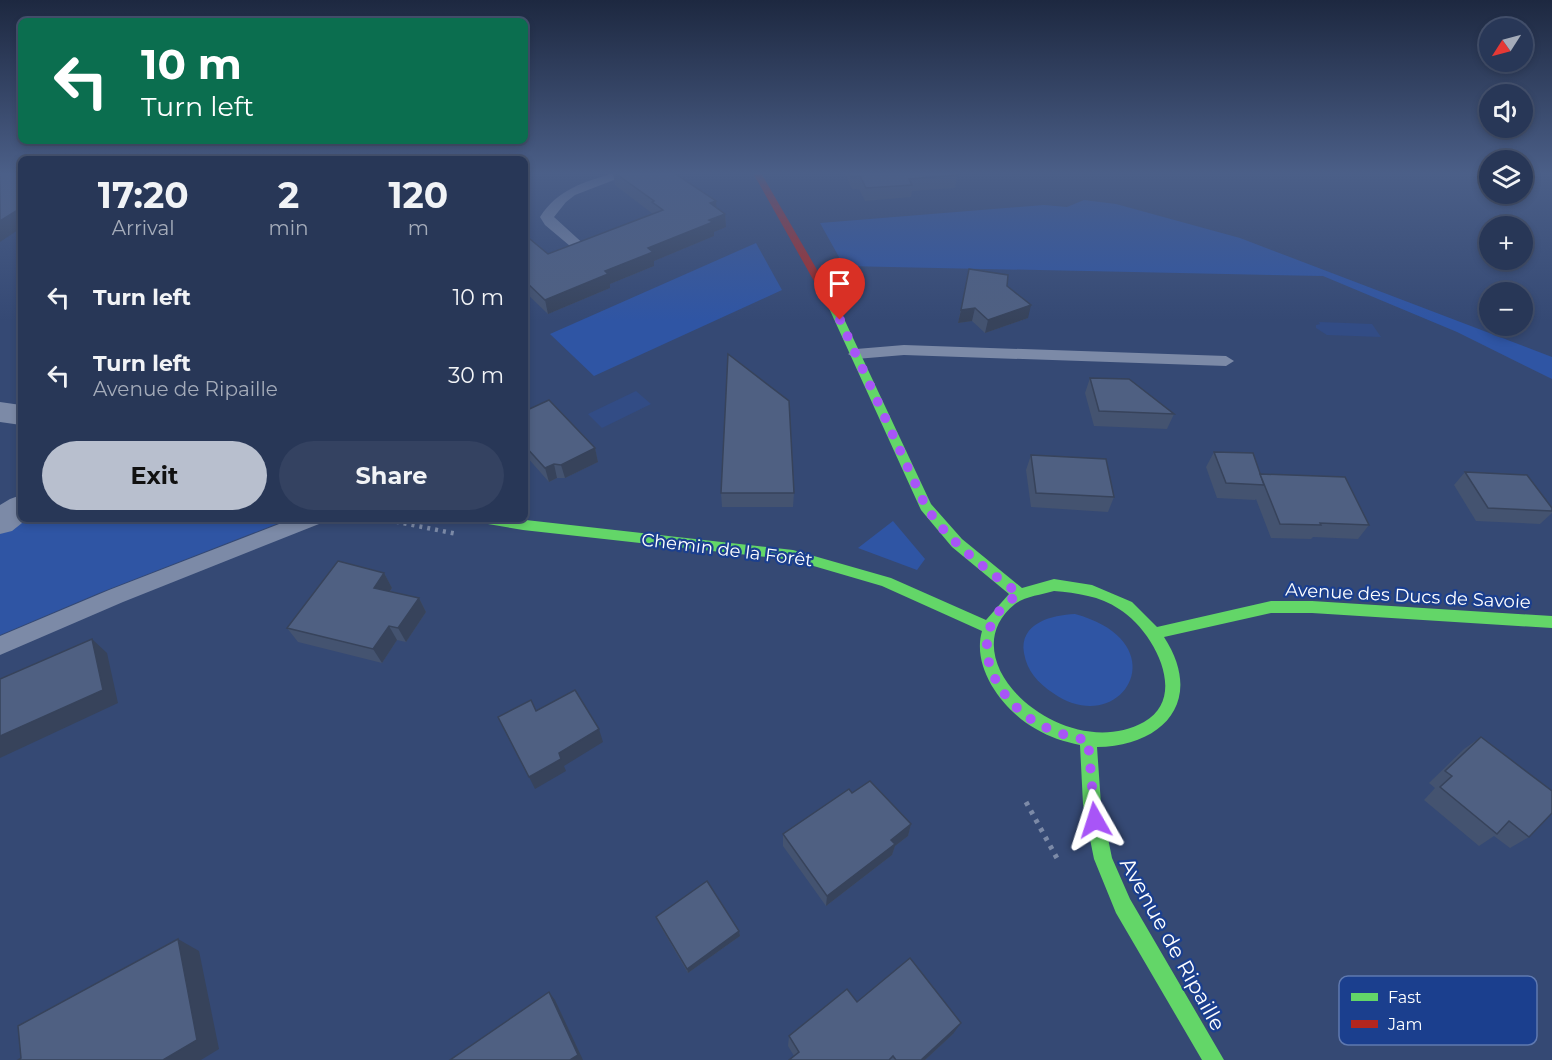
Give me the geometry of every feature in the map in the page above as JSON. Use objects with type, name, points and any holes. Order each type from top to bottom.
[{"type":"street","points":[[786,222],[831,302],[918,493],[930,514],[961,548],[1019,594]]},
{"type":"street","points":[[0,412],[18,415]]},
{"type":"street","points":[[0,522],[18,509]]},
{"type":"street","name":"Chemin de la Forêt","points":[[506,522],[793,555],[886,582],[941,604],[989,628]]},
{"type":"street","points":[[1054,585],[1095,591],[1134,611],[1156,633],[1167,653],[1173,676],[1172,698],[1160,717],[1142,732],[1131,736],[1110,740],[1088,740],[1075,738],[1048,728],[1013,704],[997,683],[988,661],[986,640],[989,628],[999,609],[1019,594],[1035,588],[1054,585]]},
{"type":"street","name":"Avenue des Ducs de Savoie","points":[[1156,633],[1238,612],[1271,607],[1312,607],[1552,622]]},
{"type":"street","name":"Avenue de Ripaille","points":[[1088,740],[1092,804],[1103,859],[1134,925],[1214,1060]]},
{"type":"lane","points":[[551,222],[581,248]]},
{"type":"lane","points":[[856,354],[904,350],[1226,361]]},
{"type":"lane","points":[[0,646],[116,596],[304,522]]},
{"type":"shaded area","points":[[1183,222],[1240,238],[1479,329],[1479,336],[1497,336],[1552,357],[1552,379],[1457,332],[1323,276],[844,266],[820,223]]},
{"type":"shaded area","points":[[756,243],[782,290],[594,376],[550,334]]},
{"type":"shaded area","points":[[1319,322],[1372,324],[1381,337],[1327,335],[1316,328]]},
{"type":"shaded area","points":[[636,391],[651,404],[602,428],[588,414]]},
{"type":"shaded area","points":[[893,521],[925,559],[917,570],[858,548]]},
{"type":"shaded area","points":[[18,522],[281,522],[99,593],[0,635],[0,534]]},
{"type":"shaded area","points":[[1075,614],[1107,628],[1126,645],[1133,664],[1129,682],[1118,697],[1100,705],[1078,705],[1053,693],[1034,676],[1025,659],[1024,643],[1032,628],[1047,619]]},
{"type":"building","points":[[630,222],[712,222],[648,248],[653,252],[605,271],[608,274],[545,300],[528,284],[528,237],[548,254]]},
{"type":"building","points":[[969,269],[1008,275],[1007,286],[1031,305],[988,320],[975,308],[961,310]]},
{"type":"building","points":[[728,354],[789,401],[794,493],[721,493]]},
{"type":"building","points":[[1090,378],[1129,379],[1174,414],[1099,411]]},
{"type":"building","points":[[549,400],[595,448],[561,465],[554,464],[545,468],[528,449],[528,410]]},
{"type":"building","points":[[1214,452],[1253,453],[1264,485],[1226,483]]},
{"type":"building","points":[[1031,455],[1106,459],[1114,497],[1036,493]]},
{"type":"building","points":[[1465,472],[1527,475],[1552,511],[1488,508]]},
{"type":"building","points":[[1260,474],[1345,477],[1369,525],[1280,524]]},
{"type":"building","points":[[338,561],[384,573],[374,588],[419,598],[398,628],[389,626],[373,649],[287,628]]},
{"type":"building","points":[[92,639],[103,690],[0,736],[0,679]]},
{"type":"building","points":[[575,690],[599,729],[559,753],[561,759],[529,777],[498,717],[531,700],[536,711]]},
{"type":"building","points":[[1481,737],[1552,791],[1552,813],[1529,837],[1509,821],[1497,834],[1440,787],[1452,776],[1445,771]]},
{"type":"building","points":[[870,781],[911,824],[891,840],[895,844],[827,896],[783,834],[849,789],[852,793]]},
{"type":"building","points":[[707,881],[739,931],[687,969],[656,917]]},
{"type":"building","points":[[178,939],[197,1040],[163,1060],[18,1060],[21,1058],[18,1026]]},
{"type":"building","points":[[910,958],[961,1023],[921,1060],[896,1060],[893,1056],[889,1060],[789,1060],[799,1052],[789,1036],[847,989],[857,1002]]},
{"type":"building","points":[[549,992],[578,1055],[570,1060],[450,1060]]},
{"type":"traffic: fast","points":[[833,306],[926,507],[957,543],[1019,594]]},
{"type":"traffic: fast","points":[[506,522],[793,555],[886,582],[989,628]]},
{"type":"traffic: fast","points":[[1054,585],[1083,589],[1110,597],[1127,606],[1151,630],[1169,662],[1173,680],[1172,697],[1166,712],[1153,725],[1126,737],[1112,739],[1097,740],[1068,735],[1041,724],[1027,715],[1003,688],[988,656],[987,639],[991,623],[1013,598],[1054,585]]},
{"type":"traffic: fast","points":[[1156,633],[1271,607],[1312,607],[1552,622]]},
{"type":"traffic: fast","points":[[1088,740],[1092,804],[1103,859],[1123,906],[1214,1060]]},
{"type":"traffic: jam","points":[[785,222],[833,306]]},
{"type":"route","points":[[840,320],[918,493],[935,521],[961,548],[1019,594],[999,609],[992,619],[986,640],[988,661],[1004,694],[1023,713],[1048,728],[1075,738],[1088,740],[1095,820]]}]
